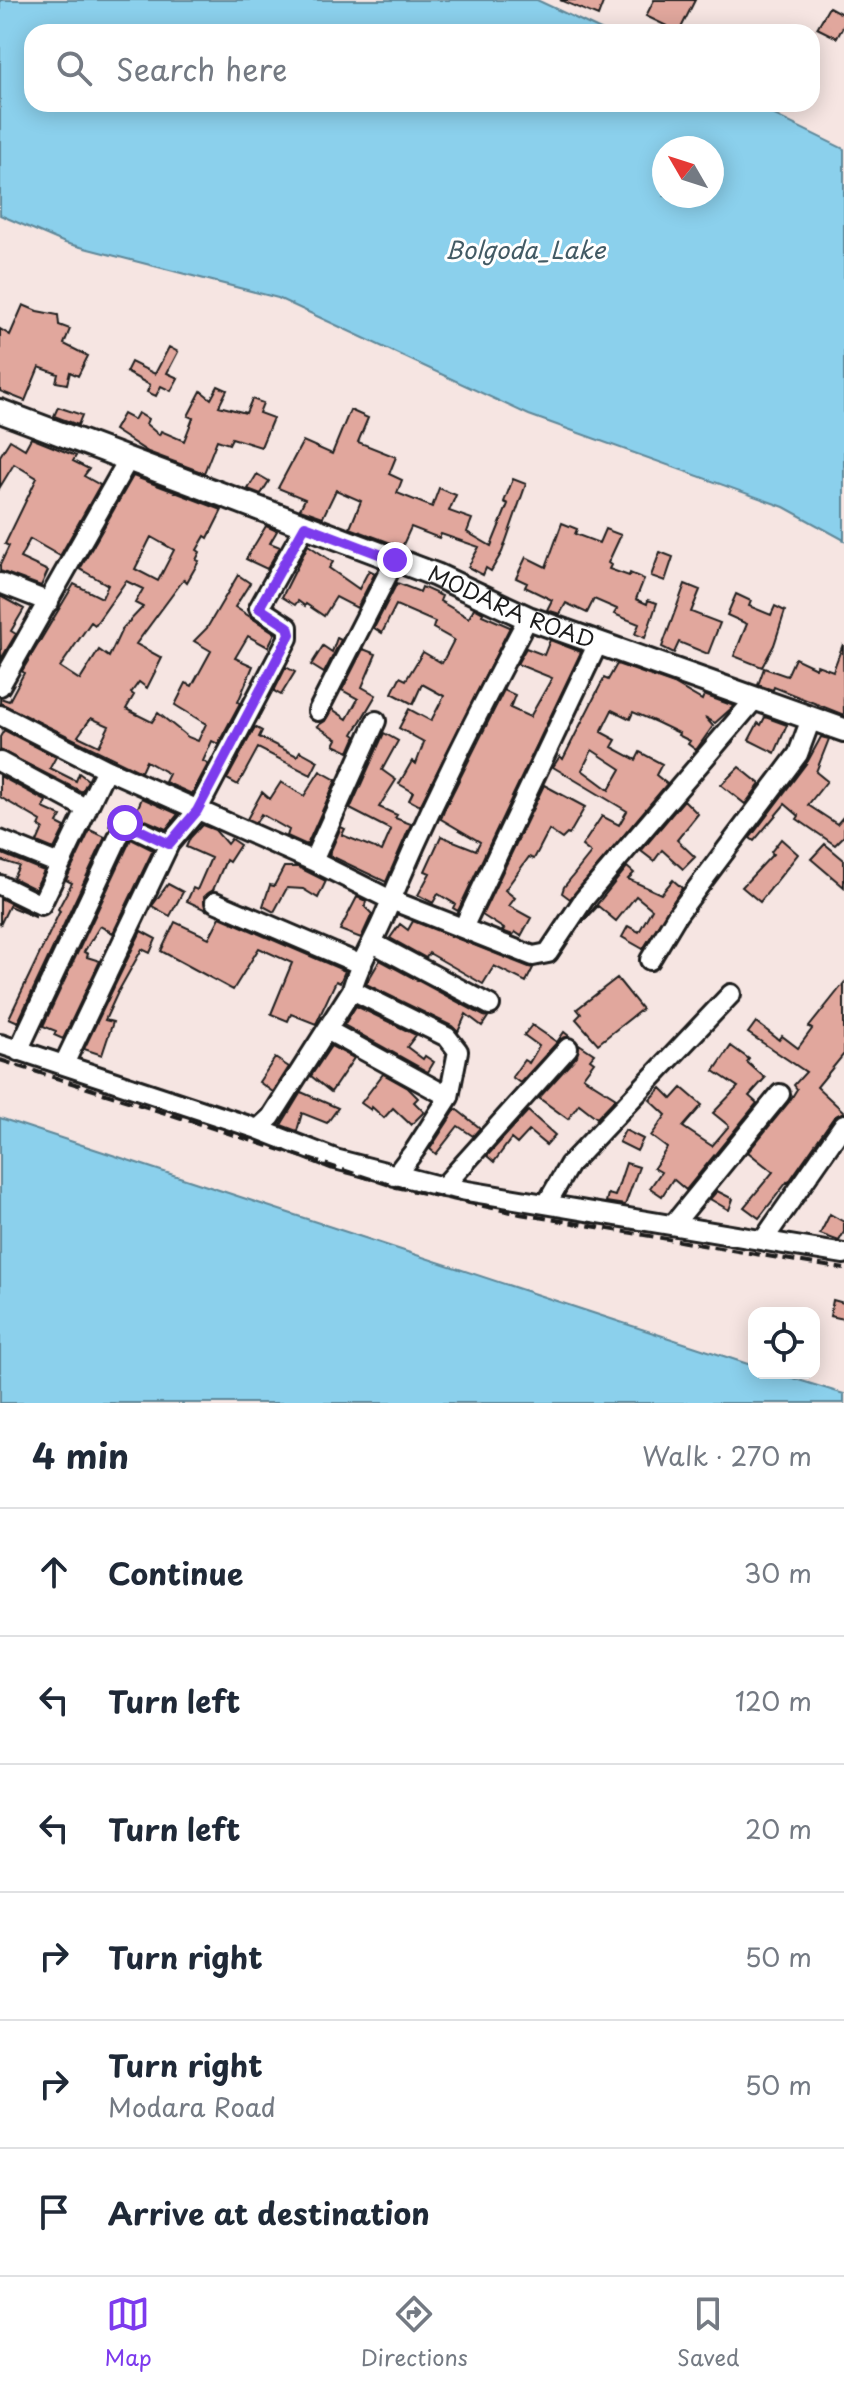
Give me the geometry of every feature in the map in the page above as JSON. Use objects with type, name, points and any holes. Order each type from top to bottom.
[{"type":"main road","name":"MODARA ROAD","points":[[2,416],[436,575],[528,618],[844,730]]},
{"type":"street","points":[[0,686],[128,460]]},
{"type":"street","points":[[64,1064],[169,844],[197,811],[290,634],[288,627],[259,608],[305,526]]},
{"type":"street","points":[[318,711],[395,560]]},
{"type":"street","points":[[0,583],[49,602]]},
{"type":"street","points":[[258,1129],[271,1117],[352,990],[441,789],[528,618]]},
{"type":"street","points":[[463,928],[598,643]]},
{"type":"street","points":[[2,719],[197,811],[313,861],[391,900],[533,956],[548,953],[584,899],[755,699]]},
{"type":"street","points":[[650,960],[677,915],[798,754],[811,719]]},
{"type":"street","points":[[313,861],[376,721]]},
{"type":"street","points":[[0,762],[87,809]]},
{"type":"street","points":[[0,885],[41,905],[106,769]]},
{"type":"street","points":[[169,844],[125,823],[9,1048],[258,1129],[335,1159],[395,1176],[443,1187],[844,1254]]},
{"type":"street","points":[[0,840],[59,864]]},
{"type":"street","points":[[215,902],[362,965]]},
{"type":"street","points":[[373,943],[490,1005]]},
{"type":"street","points":[[352,990],[447,1037],[458,1051],[449,1097],[395,1176]]},
{"type":"street","points":[[547,1203],[569,1165],[731,994]]},
{"type":"street","points":[[327,1030],[449,1097]]},
{"type":"street","points":[[443,1187],[568,1048]]},
{"type":"street","points":[[673,1225],[780,1094]]},
{"type":"street","points":[[764,1239],[844,1124]]},
{"type":"water","name":"Bolgoda_Lake","points":[[0,0],[537,0],[588,24],[24,24],[24,112],[768,112],[844,149],[844,540],[784,507],[529,415],[278,298],[65,243],[0,215]]},
{"type":"water","points":[[0,1118],[748,1364],[748,1379],[795,1379],[844,1394],[844,1403],[0,1403]]},
{"type":"building","points":[[560,0],[604,0],[598,16]]},
{"type":"building","points":[[654,0],[695,0],[683,24],[662,24],[646,16]]},
{"type":"building","points":[[829,7],[844,15],[844,25],[837,38],[820,30],[819,24]]},
{"type":"building","points":[[23,305],[58,315],[59,325],[70,329],[64,344],[88,356],[78,376],[70,372],[67,384],[56,382],[58,374],[39,367],[25,401],[0,391],[0,329],[10,335]]},
{"type":"building","points":[[169,347],[178,352],[167,373],[178,378],[171,391],[161,386],[156,396],[147,392],[150,385],[126,372],[131,362],[155,374]]},
{"type":"building","points":[[218,386],[227,390],[219,406],[246,413],[252,399],[263,403],[259,413],[273,418],[261,447],[232,438],[229,444],[217,440],[204,473],[148,452],[114,430],[123,414],[134,420],[138,413],[148,419],[146,424],[159,435],[161,431],[184,441],[193,418],[188,416],[201,391],[211,399]]},
{"type":"building","points":[[58,407],[82,415],[78,425],[54,416]]},
{"type":"building","points":[[350,410],[368,418],[358,442],[396,457],[389,474],[402,480],[397,493],[432,507],[439,488],[456,495],[449,511],[472,519],[467,532],[491,546],[508,504],[504,502],[513,479],[526,484],[502,552],[491,571],[486,568],[483,575],[468,567],[479,547],[441,534],[439,538],[411,527],[402,547],[350,528],[361,501],[336,490],[323,517],[300,509],[305,499],[278,488],[303,441],[332,454]]},
{"type":"building","points":[[31,438],[76,456],[73,461],[89,469],[84,476],[100,485],[60,556],[30,539],[20,558],[48,571],[41,586],[0,571],[9,546],[5,544],[37,478],[14,464],[0,487],[0,456],[10,440],[25,449]]},
{"type":"building","points":[[257,474],[269,481],[261,494],[248,489]]},
{"type":"building","points":[[133,476],[222,510],[208,538],[205,536],[197,550],[200,552],[196,560],[199,561],[187,582],[184,579],[136,644],[162,658],[147,688],[139,682],[131,693],[134,695],[126,709],[152,722],[158,713],[188,737],[198,741],[206,724],[175,705],[186,683],[192,686],[211,651],[194,641],[207,628],[238,575],[250,583],[235,607],[275,633],[268,647],[248,636],[235,658],[253,666],[240,703],[218,744],[212,741],[203,761],[208,764],[192,794],[165,782],[169,774],[146,761],[141,772],[0,703],[0,698],[9,701],[24,673],[22,671],[74,584],[102,598],[108,585],[80,569]],"holes":[[[151,537],[174,550],[158,581],[135,569]],[[126,581],[143,589],[135,603],[143,607],[122,629],[109,657],[99,650],[80,680],[60,667],[91,622],[95,625]],[[91,718],[109,726],[99,746],[78,736]]]},
{"type":"building","points":[[562,523],[577,529],[575,534],[599,543],[605,529],[621,535],[608,563],[611,565],[609,569],[644,579],[636,599],[647,604],[648,600],[657,603],[645,638],[635,634],[639,624],[614,614],[617,609],[594,599],[587,613],[566,603],[560,614],[547,610],[552,600],[525,587],[527,583],[516,578],[526,557],[546,567]]},
{"type":"building","points":[[266,526],[277,531],[270,543],[280,547],[267,569],[246,559]]},
{"type":"building","points":[[308,545],[333,562],[329,568],[359,589],[369,570],[375,573],[357,608],[336,597],[324,616],[306,604],[298,601],[295,605],[282,597]]},
{"type":"building","points":[[660,552],[673,557],[665,581],[651,576]]},
{"type":"building","points":[[397,583],[420,592],[422,587],[442,596],[440,601],[469,618],[474,608],[482,615],[510,627],[420,806],[409,800],[413,792],[399,784],[412,761],[416,764],[424,742],[399,728],[409,709],[431,721],[444,696],[422,684],[413,704],[392,693],[400,677],[406,680],[423,652],[442,663],[454,640],[433,628],[435,622],[396,605],[382,633],[374,628]]},
{"type":"building","points":[[685,584],[700,590],[691,612],[720,623],[708,654],[679,642],[674,653],[662,647]]},
{"type":"building","points":[[736,594],[751,601],[749,606],[771,615],[775,606],[785,611],[774,645],[762,667],[734,656],[747,624],[727,615]]},
{"type":"building","points":[[0,596],[24,609],[11,631],[16,634],[1,659]]},
{"type":"building","points":[[337,638],[341,640],[324,673],[311,665],[323,646],[332,652]]},
{"type":"building","points":[[550,640],[581,652],[458,911],[453,908],[455,904],[438,894],[433,903],[418,895],[430,873],[425,871],[441,836],[476,850],[480,842],[441,819],[446,806],[504,690],[515,695],[510,708],[530,717],[552,678],[517,664],[526,648],[544,655]]},
{"type":"building","points":[[843,644],[844,715],[774,687],[773,690],[758,685],[764,668],[787,676],[795,658],[816,668],[817,665],[833,671]]},
{"type":"building","points":[[363,649],[376,654],[362,687],[376,695],[353,734],[356,736],[349,752],[334,745],[337,739],[317,726],[325,721],[332,709],[347,719],[358,699],[342,690]]},
{"type":"building","points":[[617,664],[674,684],[702,700],[704,695],[734,706],[715,723],[705,717],[713,726],[696,750],[679,733],[656,722],[633,712],[630,719],[612,710],[601,732],[616,740],[612,747],[636,760],[640,752],[662,764],[656,775],[667,784],[570,899],[562,893],[564,887],[591,853],[582,846],[602,816],[619,825],[627,811],[553,767],[560,756],[563,759],[604,678],[608,680]],"holes":[[[592,750],[621,769],[609,790],[582,770]]]},
{"type":"building","points":[[286,667],[295,672],[281,695],[274,691]]},
{"type":"building","points":[[765,717],[787,725],[775,753],[749,740]]},
{"type":"building","points":[[255,727],[262,731],[259,737],[297,756],[300,751],[318,761],[311,775],[258,748],[238,785],[227,779]]},
{"type":"building","points":[[4,730],[56,757],[50,768],[76,781],[79,773],[88,780],[82,792],[0,750],[0,737]]},
{"type":"building","points":[[384,733],[398,741],[382,770],[396,780],[379,807],[411,824],[386,882],[329,855],[341,827],[345,829],[342,835],[382,851],[391,830],[350,809]]},
{"type":"building","points":[[821,737],[829,739],[816,772],[827,781],[808,805],[837,824],[844,816],[844,836],[835,845],[797,819],[799,816],[785,804],[754,841],[750,838],[808,761]]},
{"type":"building","points":[[739,767],[760,784],[745,804],[721,785]]},
{"type":"building","points":[[320,771],[336,780],[307,845],[287,836],[289,830],[261,814],[256,823],[247,819],[262,792],[270,799],[281,782],[304,796]]},
{"type":"building","points":[[0,776],[46,801],[43,808],[61,816],[57,823],[65,827],[54,849],[37,842],[43,828],[39,826],[41,821],[0,797]]},
{"type":"building","points":[[544,785],[585,807],[569,835],[562,839],[549,830],[534,859],[529,857],[505,890],[515,898],[509,906],[531,918],[521,936],[515,932],[513,935],[502,931],[504,929],[482,915]]},
{"type":"building","points":[[142,798],[178,814],[166,829],[125,811],[118,814],[109,826],[116,806],[136,812]]},
{"type":"building","points":[[684,800],[698,814],[677,840],[695,857],[683,869],[662,850],[654,861],[641,851]]},
{"type":"building","points":[[202,825],[215,830],[227,844],[231,839],[240,845],[229,862],[226,860],[213,890],[204,897],[206,910],[187,901],[193,888],[197,890],[211,858],[186,847]]},
{"type":"building","points":[[90,830],[105,837],[18,1022],[9,1018],[60,911],[58,909],[72,883],[66,880]]},
{"type":"building","points":[[131,839],[153,850],[113,933],[100,926],[84,952],[88,954],[87,957],[100,961],[63,1039],[54,1035],[56,1031],[43,1026]]},
{"type":"building","points":[[781,839],[798,854],[760,902],[742,887],[773,854],[771,852]]},
{"type":"building","points":[[825,844],[844,860],[844,887],[811,859]]},
{"type":"building","points":[[0,853],[44,871],[35,889],[13,878],[19,866],[0,860]]},
{"type":"building","points":[[284,867],[298,867],[326,881],[318,898],[303,889],[287,888],[274,912],[263,906],[270,885],[274,886]]},
{"type":"building","points":[[627,867],[634,873],[628,879],[661,894],[673,880],[682,888],[643,949],[622,937],[628,926],[639,932],[652,909],[636,896],[616,921],[598,906],[582,923]]},
{"type":"building","points":[[168,884],[183,892],[170,916],[152,906]]},
{"type":"building","points":[[357,897],[366,901],[365,907],[372,914],[361,938],[340,930]]},
{"type":"building","points":[[0,898],[35,917],[9,906],[0,925]]},
{"type":"building","points":[[220,917],[345,971],[340,983],[336,981],[316,1024],[291,1014],[288,1021],[271,1014],[292,963],[259,948],[233,990],[161,951],[175,922],[209,938]]},
{"type":"building","points":[[413,921],[533,968],[526,982],[494,966],[483,984],[429,953],[426,958],[390,938],[400,924],[408,930]]},
{"type":"building","points":[[141,931],[156,939],[150,953],[142,949],[118,992],[105,1020],[113,1022],[102,1055],[84,1049]]},
{"type":"building","points":[[380,960],[488,1017],[482,1026],[466,1014],[458,1032],[452,1026],[366,984]]},
{"type":"building","points":[[617,978],[642,1009],[598,1044],[576,1019],[581,1014],[577,1009]]},
{"type":"building","points":[[844,983],[844,1054],[817,1087],[844,1112],[834,1117],[788,1183],[759,1218],[744,1207],[773,1172],[748,1152],[789,1102],[797,1089],[794,1085],[806,1072],[748,1033],[756,1022],[779,1040],[782,1036],[798,1048],[812,1029],[809,1027]]},
{"type":"building","points":[[356,1006],[416,1035],[407,1047],[423,1059],[425,1056],[434,1062],[428,1072],[344,1025]]},
{"type":"building","points":[[532,1025],[557,1042],[564,1032],[569,1036],[559,1040],[520,1083],[512,1077],[524,1060],[529,1063],[539,1046],[524,1035]]},
{"type":"building","points":[[579,1044],[594,1054],[590,1059],[594,1062],[583,1077],[616,1098],[597,1118],[579,1104],[568,1119],[539,1098],[577,1056]]},
{"type":"building","points":[[331,1046],[354,1058],[331,1092],[311,1076]]},
{"type":"building","points":[[731,1046],[749,1059],[747,1062],[765,1078],[749,1096],[757,1103],[686,1190],[673,1179],[662,1196],[650,1188],[661,1172],[654,1168],[667,1148],[651,1136],[666,1115],[650,1100],[661,1088],[672,1099],[682,1088],[702,1105],[683,1127],[712,1146],[729,1126],[713,1113],[738,1087],[714,1071]]},
{"type":"building","points":[[275,1058],[289,1067],[273,1092],[259,1082]]},
{"type":"building","points":[[383,1074],[408,1088],[418,1098],[414,1102],[424,1112],[411,1125],[393,1108],[384,1118],[372,1107],[371,1110],[361,1103]]},
{"type":"building","points":[[301,1092],[338,1108],[327,1123],[302,1113],[297,1131],[281,1125]]},
{"type":"building","points":[[456,1109],[480,1128],[473,1136],[458,1126],[436,1154],[430,1149]]},
{"type":"building","points":[[528,1111],[555,1135],[546,1145],[529,1131],[517,1144],[511,1139],[494,1162],[487,1156]]},
{"type":"building","points":[[625,1130],[643,1139],[637,1151],[619,1142]]},
{"type":"building","points":[[626,1163],[639,1167],[625,1205],[606,1202],[608,1194],[615,1196]]},
{"type":"building","points":[[717,1191],[733,1199],[729,1210],[710,1199]]},
{"type":"building","points":[[830,1214],[844,1222],[844,1232],[839,1241],[820,1234]]},
{"type":"building","points":[[833,1300],[844,1303],[844,1319],[830,1316]]},
{"type":"railway","points":[[0,1060],[396,1187],[520,1214],[844,1269]]},
{"type":"route","points":[[125,823],[169,844],[197,811],[290,634],[288,627],[259,608],[305,526],[395,560]]}]
